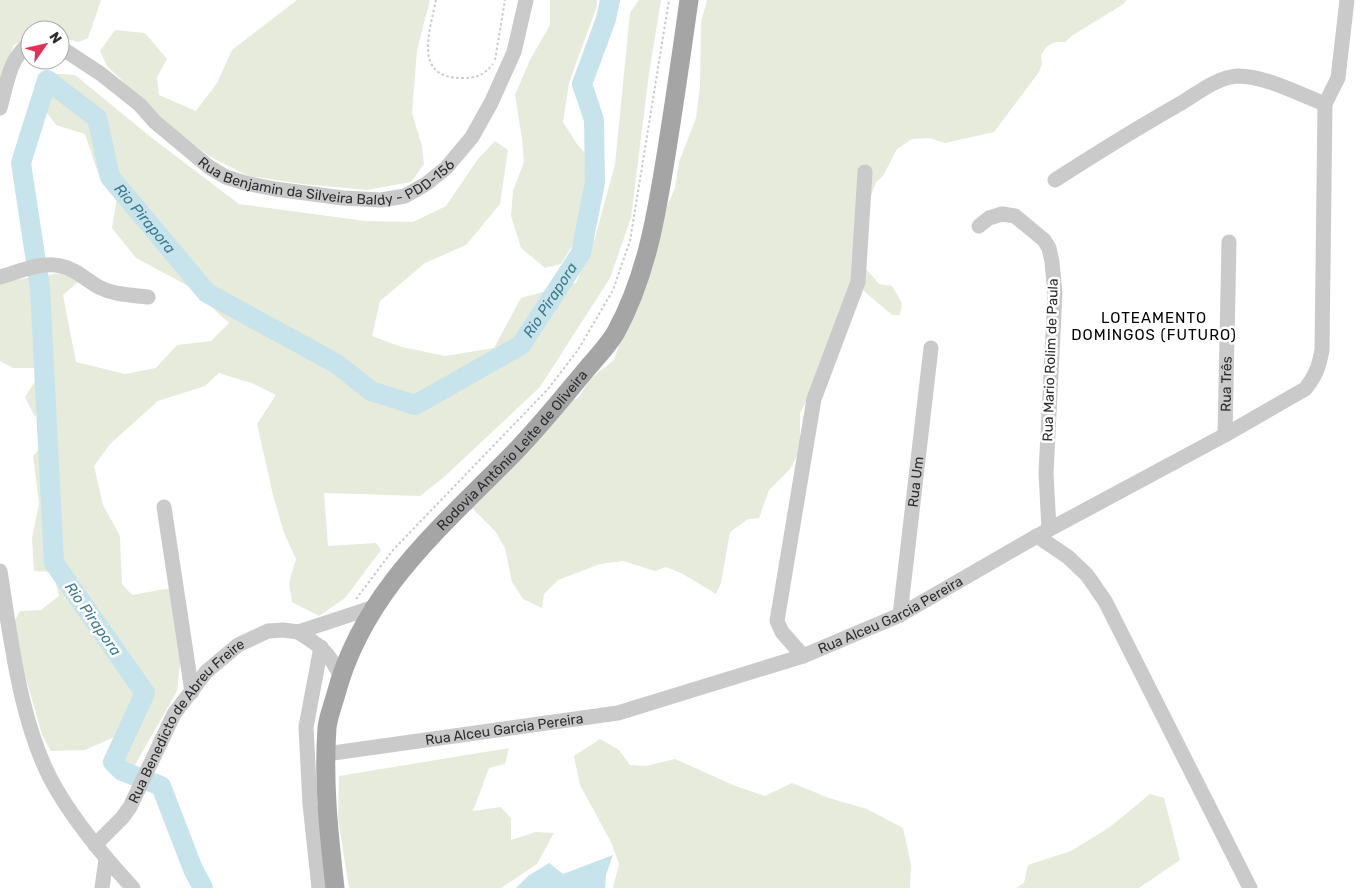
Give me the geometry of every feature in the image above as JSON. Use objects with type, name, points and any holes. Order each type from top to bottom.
[{"type":"main road","name":"Rodovia Antônio Leite de Oliveira","points":[[336,888],[327,818],[325,777],[327,725],[341,677],[354,643],[374,607],[406,564],[534,434],[614,335],[640,279],[648,250],[660,191],[689,0]]},
{"type":"street","name":"Rua Benjamin da Silveira Baldy - PDD-156","points":[[70,53],[101,74],[140,105],[155,122],[209,167],[226,177],[275,189],[343,198],[381,200],[405,196],[426,184],[446,168],[472,137],[491,103],[514,52],[526,0]]},
{"type":"street","points":[[1055,180],[1147,122],[1219,81],[1236,76],[1250,77],[1267,82],[1325,104],[1338,78],[1347,0]]},
{"type":"street","points":[[0,108],[15,60],[20,53]]},
{"type":"street","name":"Rua Alceu Garcia Pereira","points":[[326,754],[618,713],[803,656],[900,615],[1043,533],[1224,435],[1305,388],[1314,378],[1320,365],[1322,350],[1325,104]]},
{"type":"street","points":[[803,656],[782,632],[777,621],[814,399],[858,282],[865,172]]},
{"type":"street","name":"Rua Mario Rolim de Paula","points":[[979,226],[989,218],[1002,214],[1015,216],[1044,240],[1049,248],[1052,262],[1055,294],[1043,533]]},
{"type":"street","name":"Rua Três","points":[[1224,435],[1229,242]]},
{"type":"street","points":[[0,277],[50,264],[74,270],[110,292],[148,297]]},
{"type":"street","name":"Rua Um","points":[[900,615],[931,348]]},
{"type":"street","points":[[164,507],[192,692]]},
{"type":"street","points":[[1043,533],[1087,575],[1105,601],[1250,888]]},
{"type":"street","points":[[0,572],[6,646],[30,728],[42,760],[57,791],[95,845],[133,888]]},
{"type":"street","name":"Rua Benedicto de Abreu Freire","points":[[95,845],[122,818],[130,807],[174,714],[206,672],[238,645],[268,631],[298,632],[374,607]]},
{"type":"street","points":[[298,632],[326,652],[341,677]]},
{"type":"street","points":[[319,888],[310,804],[306,727],[321,647]]},
{"type":"street","points":[[102,888],[106,859]]},
{"type":"path","points":[[436,0],[427,45],[428,56],[432,66],[441,74],[456,78],[473,78],[486,73],[495,62],[505,0]]},
{"type":"path","points":[[353,604],[393,550],[548,389],[578,350],[613,290],[630,240],[669,0]]},
{"type":"green space","points":[[0,0],[101,0],[88,38],[79,42],[70,40],[70,20],[20,20],[20,42],[14,45],[0,80]]},
{"type":"green space","points":[[297,0],[430,0],[417,50],[412,113],[422,146],[424,164],[411,182],[367,190],[303,184],[248,176],[209,156],[169,126],[107,66],[100,51],[115,30],[145,33],[167,59],[157,77],[159,95],[196,111],[217,83],[232,50]]},
{"type":"green space","points":[[550,0],[597,0],[597,6],[569,83],[563,122],[577,144],[590,159],[577,238],[561,264],[545,268],[521,248],[511,216],[513,191],[524,162],[515,95],[530,60],[550,25]]},
{"type":"green space","points":[[639,0],[661,0],[649,74],[631,218],[610,278],[540,387],[444,477],[420,496],[324,493],[328,546],[376,543],[381,550],[345,598],[319,616],[292,602],[289,583],[296,559],[284,533],[273,495],[257,424],[276,395],[254,384],[219,373],[205,386],[158,401],[110,444],[94,466],[103,505],[120,536],[122,584],[132,595],[171,588],[181,656],[177,691],[131,772],[114,737],[85,750],[51,751],[42,735],[25,675],[14,622],[20,611],[41,610],[59,596],[53,572],[34,571],[32,538],[39,504],[33,456],[55,431],[34,415],[25,397],[44,368],[13,368],[0,361],[0,282],[62,273],[79,281],[63,295],[76,362],[125,374],[156,368],[177,345],[211,341],[229,323],[190,287],[136,258],[112,228],[117,197],[100,179],[85,134],[56,125],[36,98],[49,73],[75,75],[152,138],[239,204],[365,221],[413,222],[446,206],[478,159],[495,141],[508,150],[500,204],[466,245],[425,263],[380,301],[372,336],[402,347],[445,356],[494,348],[521,298],[576,283],[595,238],[615,164],[630,13]]},
{"type":"green space","points":[[707,0],[1127,0],[1065,42],[1054,43],[1048,46],[1041,55],[1042,64],[1039,72],[994,132],[945,143],[929,138],[912,139],[897,149],[883,176],[876,182],[868,204],[862,264],[879,284],[892,286],[900,300],[901,311],[899,315],[892,315],[856,282],[822,372],[800,413],[800,450],[790,469],[769,490],[759,518],[748,519],[730,532],[721,583],[716,594],[683,574],[666,567],[655,571],[623,561],[600,564],[558,580],[544,594],[542,608],[523,599],[512,582],[505,548],[495,531],[471,507],[557,408],[578,398],[590,379],[614,360],[664,213],[675,188],[679,162],[696,118],[700,86],[701,22]]},
{"type":"green space","points":[[600,739],[619,750],[630,765],[646,766],[675,759],[733,785],[765,796],[792,783],[829,798],[867,809],[903,828],[911,864],[910,888],[613,888],[619,864],[611,842],[580,785],[574,756]]},
{"type":"green space","points":[[509,748],[505,764],[489,768],[473,811],[501,807],[511,818],[511,840],[536,832],[554,833],[537,864],[501,888],[349,888],[338,819],[339,776]]},
{"type":"green space","points":[[1150,794],[1164,798],[1180,860],[1139,888],[1016,888],[1024,883],[1028,865],[1071,851],[1110,827]]},
{"type":"water","points":[[613,855],[606,875],[605,888],[516,888],[528,876],[549,863],[563,874]]},
{"type":"waterway","name":"Rio Pirapora","points":[[203,888],[193,869],[161,786],[122,771],[113,762],[145,693],[54,563],[40,288],[21,163],[47,80],[97,118],[110,177],[207,293],[337,364],[371,391],[415,405],[521,345],[581,253],[595,182],[594,120],[582,84],[606,19],[610,0]]},
{"type":"district","name":"LOTEAMENTO DOMINGOS (FUTURO)","points":[[1154,326]]}]
